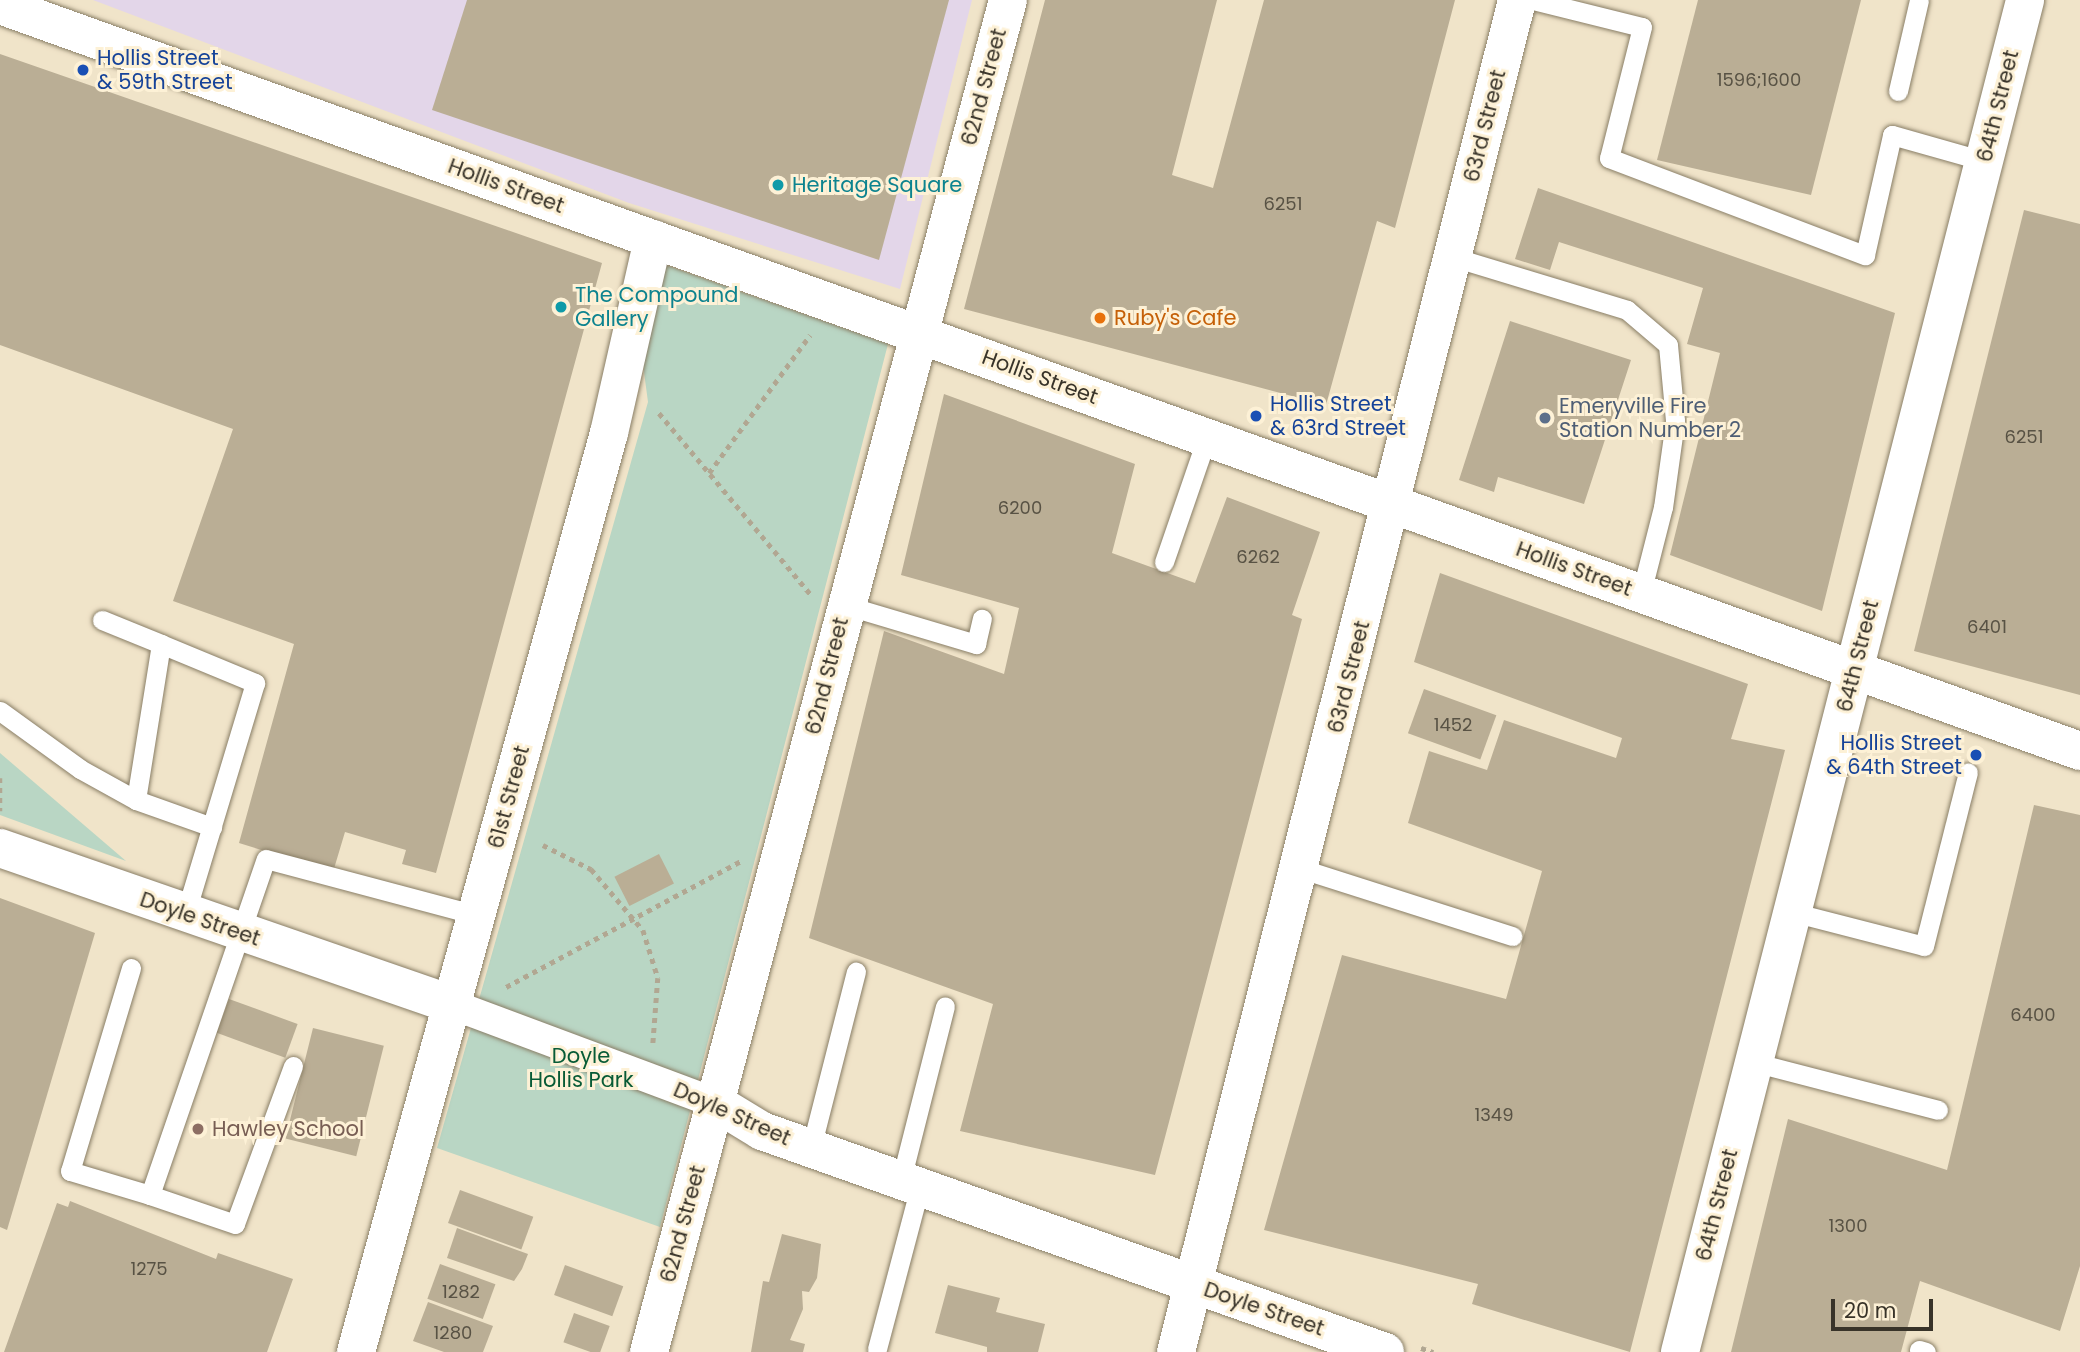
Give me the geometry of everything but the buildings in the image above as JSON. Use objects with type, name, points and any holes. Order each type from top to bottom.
[{"type":"street","name":"62nd Street","points":[[649,1352],[716,1103],[828,600],[916,332],[1008,0]]},
{"type":"street","name":"63rd Street","points":[[1176,1352],[1394,502],[1517,0]]},
{"type":"street","name":"64th Street","points":[[1680,1352],[2025,0]]},
{"type":"street","name":"Hollis Street","points":[[0,5],[1394,502],[2080,751]]},
{"type":"street","name":"61st Street","points":[[356,1352],[448,1003],[476,915],[609,433],[653,239]]},
{"type":"street","name":"Doyle Street","points":[[0,848],[185,915],[448,1003],[716,1103],[762,1131],[1385,1352]]},
{"type":"lane","points":[[1532,0],[1642,27],[1609,158],[1866,255],[1892,135],[1984,161]]},
{"type":"lane","points":[[1898,91],[1919,0]]},
{"type":"lane","points":[[1453,257],[1627,310],[1668,345],[1675,421],[1663,508],[1641,593]]},
{"type":"lane","points":[[1164,562],[1207,437]]},
{"type":"lane","points":[[828,600],[976,643],[982,619]]},
{"type":"lane","points":[[102,620],[255,683],[185,915]]},
{"type":"lane","points":[[136,800],[161,644]]},
{"type":"lane","points":[[0,711],[80,769],[136,800],[212,827]]},
{"type":"lane","points":[[1792,912],[1924,946],[1968,772]]},
{"type":"lane","points":[[150,1195],[236,932],[266,859],[476,915]]},
{"type":"lane","points":[[1299,868],[1513,936]]},
{"type":"lane","points":[[131,968],[70,1171],[235,1224],[293,1066]]},
{"type":"lane","points":[[811,1148],[856,972]]},
{"type":"lane","points":[[877,1349],[945,1006]]},
{"type":"lane","points":[[1753,1062],[1938,1110]]},
{"type":"path","points":[[709,473],[810,335]]},
{"type":"path","points":[[659,414],[709,473],[828,600]]},
{"type":"path","points":[[0,778],[0,811]]},
{"type":"path","points":[[543,845],[592,869],[634,918],[658,978],[653,1044]]},
{"type":"path","points":[[506,987],[741,860]]},
{"type":"shaded area","name":"Heritage Square","points":[[93,0],[972,0],[900,289],[629,203]]},
{"type":"green space","name":"Doyle Hollis Park","points":[[657,262],[888,344],[660,1227],[437,1148],[648,402],[639,335]]},
{"type":"green space","points":[[0,753],[126,861],[0,815]]},
{"type":"place","name":"Hollis Street & 59th Street","points":[[83,70]]},
{"type":"place","name":"Heritage Square","points":[[778,185]]},
{"type":"place","name":"The Compound Gallery","points":[[561,307]]},
{"type":"place","name":"Ruby's Cafe","points":[[1100,318]]},
{"type":"place","name":"Hollis Street & 63rd Street","points":[[1256,416]]},
{"type":"place","name":"Emeryville Fire Station Number 2","points":[[1545,418]]},
{"type":"place","name":"Hollis Street & 64th Street","points":[[1976,755]]},
{"type":"place","name":"Hawley School","points":[[198,1129]]}]
